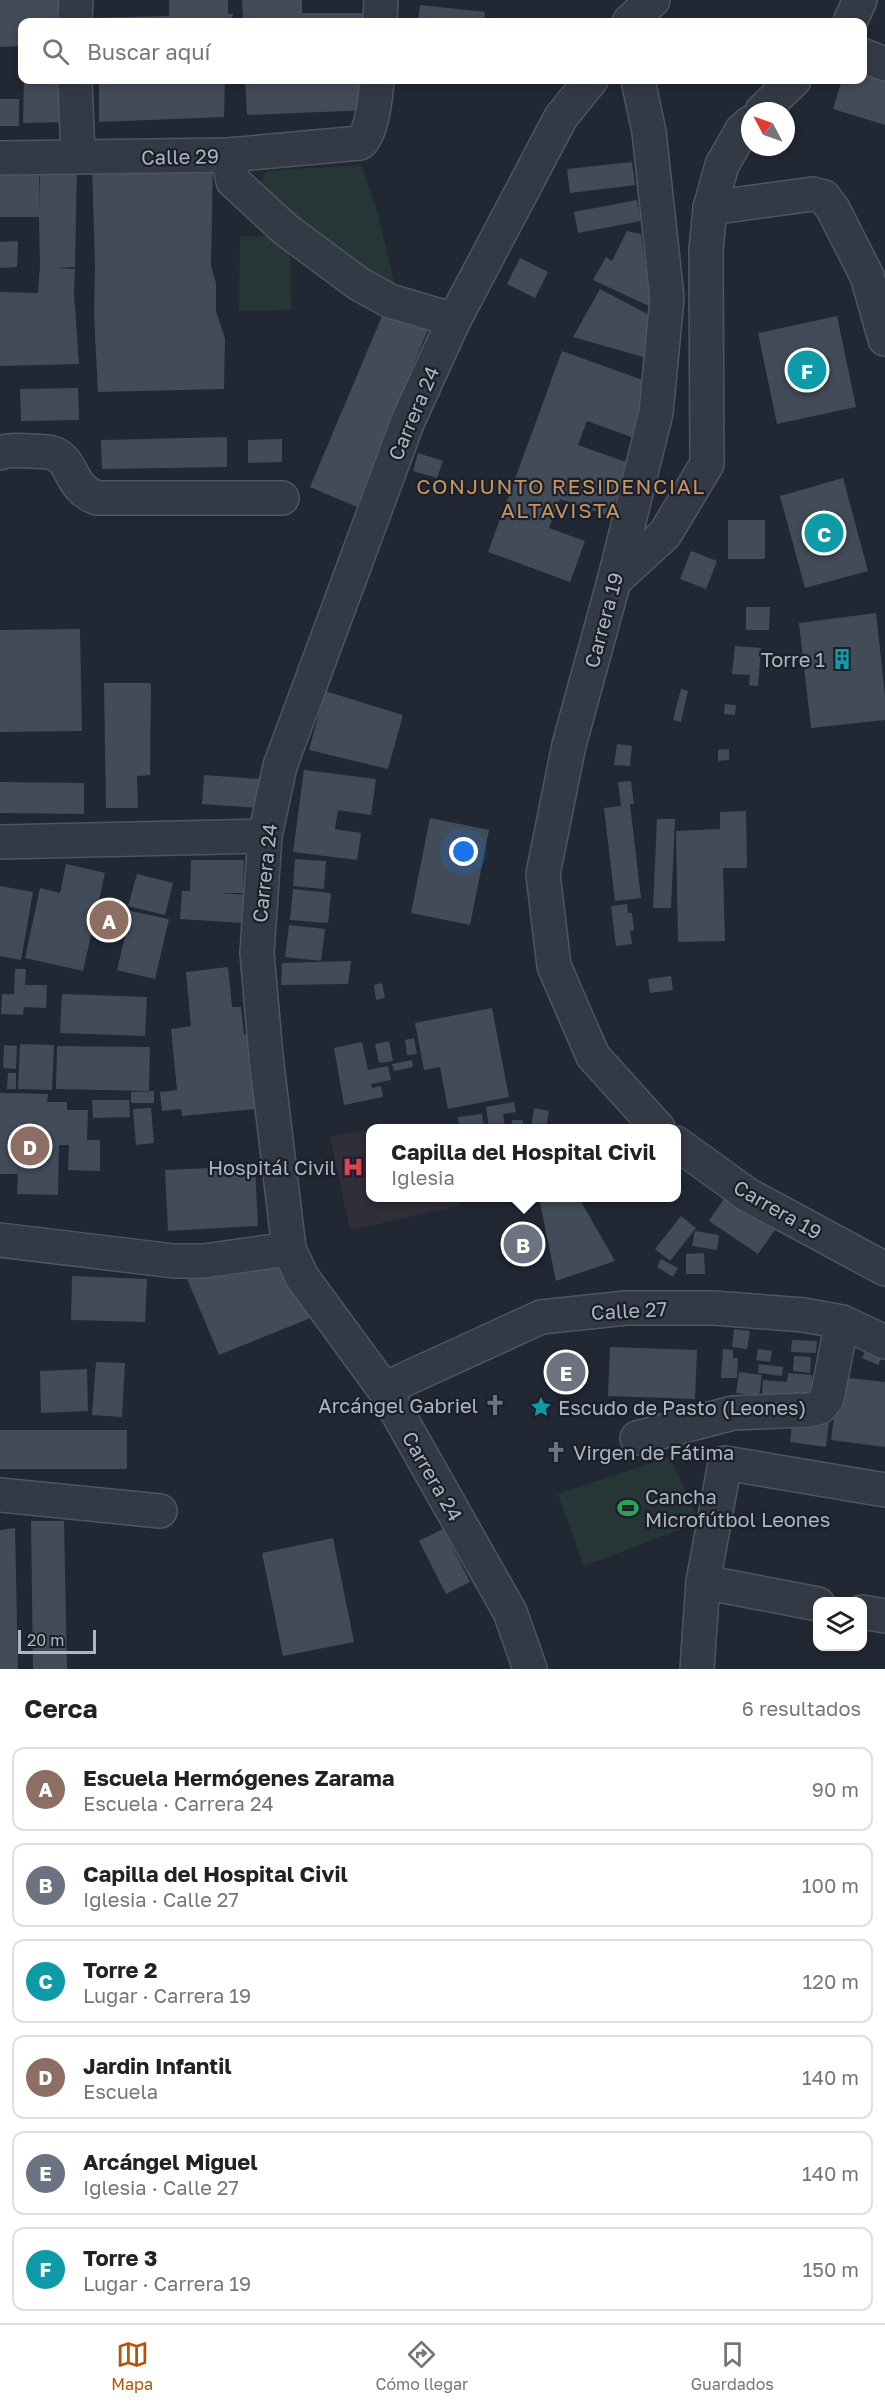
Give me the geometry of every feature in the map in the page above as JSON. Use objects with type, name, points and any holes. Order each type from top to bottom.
[{"type":"street","points":[[75,18],[76,0]]},
{"type":"street","points":[[380,18],[381,0]]},
{"type":"street","points":[[616,0],[625,18]]},
{"type":"street","points":[[632,18],[653,0]]},
{"type":"street","points":[[852,18],[860,0]]},
{"type":"street","points":[[867,57],[885,64]]},
{"type":"street","points":[[75,84],[78,157]]},
{"type":"street","name":"Calle 29","points":[[0,158],[228,155],[360,143],[366,138],[377,84]]},
{"type":"street","name":"Carrera 24","points":[[530,1669],[510,1612],[384,1389],[302,1277],[289,1249],[266,1056],[257,953],[265,836],[280,766],[408,421],[454,320],[561,117],[588,84]]},
{"type":"street","name":"Carrera 19","points":[[639,84],[649,132],[667,298],[656,413],[569,745],[543,874],[554,966],[593,1056],[654,1124]]},
{"type":"street","points":[[771,102],[790,84]]},
{"type":"street","points":[[614,580],[664,534],[707,464],[706,250],[710,208],[722,165],[741,132]]},
{"type":"street","points":[[228,155],[233,181],[285,229],[359,284],[390,301],[454,320]]},
{"type":"street","points":[[710,208],[813,194],[824,197],[833,209],[867,276],[885,339]]},
{"type":"street","points":[[0,453],[8,450],[52,453],[63,459],[85,494],[97,498],[282,498]]},
{"type":"street","points":[[0,842],[265,836]]},
{"type":"street","name":"Carrera 19","points":[[681,1147],[748,1195],[885,1269]]},
{"type":"street","points":[[0,1240],[174,1261],[204,1261],[289,1249]]},
{"type":"street","name":"Calle 27","points":[[384,1389],[541,1317],[626,1308],[713,1308],[804,1315],[842,1322],[885,1342]]},
{"type":"street","points":[[637,1438],[734,1413],[809,1410],[820,1407],[827,1398],[842,1322]]},
{"type":"street","points":[[697,1669],[703,1582],[725,1463],[885,1490]]},
{"type":"street","points":[[0,1496],[160,1511]]},
{"type":"street","points":[[703,1582],[813,1603]]},
{"type":"street","points":[[867,1613],[885,1616]]},
{"type":"shaded area","points":[[361,165],[378,214],[396,291],[258,191],[266,171]]},
{"type":"shaded area","points":[[240,236],[290,237],[291,310],[239,311]]},
{"type":"shaded area","name":"Hospitál Civil","points":[[366,1130],[366,1202],[458,1202],[459,1206],[350,1230],[330,1137]]},
{"type":"shaded area","name":"Cancha Microfútbol Leones","points":[[670,1457],[699,1522],[584,1566],[558,1494]]},
{"type":"building","points":[[0,0],[68,0],[67,18],[18,18],[18,46],[0,47]]},
{"type":"building","points":[[169,0],[228,0],[228,14],[233,14],[232,18],[85,18],[169,16]]},
{"type":"building","points":[[242,0],[302,0],[302,13],[365,13],[365,18],[243,18]]},
{"type":"building","points":[[420,5],[485,12],[484,18],[418,18]]},
{"type":"building","points":[[867,67],[885,72],[885,125],[833,109],[841,84],[867,84]]},
{"type":"building","points":[[24,84],[71,84],[69,122],[23,123]]},
{"type":"building","points":[[99,84],[225,84],[224,117],[99,122]]},
{"type":"building","points":[[245,84],[368,84],[370,110],[247,115]]},
{"type":"building","points":[[0,99],[19,99],[19,126],[0,126]]},
{"type":"building","points":[[632,162],[635,185],[570,193],[567,169]]},
{"type":"building","points":[[213,164],[211,266],[216,283],[216,311],[225,339],[224,389],[98,392],[94,315],[92,166]]},
{"type":"building","points":[[40,165],[77,165],[75,267],[55,268],[75,269],[74,293],[79,364],[0,366],[0,292],[38,293],[40,267],[39,217],[0,217],[0,168],[39,169],[39,213]]},
{"type":"building","points":[[637,200],[641,221],[578,233],[574,212]]},
{"type":"building","points":[[627,231],[641,234],[651,307],[593,280],[606,257],[612,261]]},
{"type":"building","points":[[18,241],[17,267],[0,268],[0,242]]},
{"type":"building","points":[[520,258],[548,272],[535,298],[507,284]]},
{"type":"building","points":[[600,289],[651,316],[650,359],[573,337]]},
{"type":"building","points":[[388,302],[432,319],[357,507],[310,487]]},
{"type":"building","points":[[837,316],[856,407],[777,424],[758,333]]},
{"type":"building","points":[[562,351],[654,384],[634,438],[587,421],[578,445],[629,463],[609,516],[560,499],[549,528],[585,541],[570,582],[488,552]]},
{"type":"building","points":[[78,388],[79,420],[21,421],[20,389]]},
{"type":"building","points":[[227,437],[227,467],[102,469],[101,440]]},
{"type":"building","points":[[282,439],[282,462],[248,463],[248,440]]},
{"type":"building","points":[[418,453],[443,461],[437,478],[413,471]]},
{"type":"building","points":[[843,478],[868,571],[805,588],[780,496]]},
{"type":"building","points":[[728,520],[765,520],[765,559],[728,559]]},
{"type":"building","points":[[691,551],[717,561],[706,589],[680,579]]},
{"type":"building","points":[[746,607],[770,607],[769,630],[746,630]]},
{"type":"building","name":"Torre 1","points":[[876,613],[885,696],[885,720],[811,728],[799,623]]},
{"type":"building","points":[[80,629],[82,731],[0,732],[0,630]]},
{"type":"building","points":[[735,646],[761,648],[758,686],[749,685],[750,675],[732,674]]},
{"type":"building","points":[[104,683],[151,683],[150,775],[137,776],[138,808],[106,808]]},
{"type":"building","points":[[681,689],[688,691],[681,722],[673,720]]},
{"type":"building","points":[[325,691],[403,715],[388,769],[309,750]]},
{"type":"building","points":[[725,704],[736,705],[735,715],[724,714]]},
{"type":"building","points":[[617,744],[632,746],[630,766],[614,765]]},
{"type":"building","points":[[729,749],[729,760],[718,761],[718,750]]},
{"type":"building","points":[[304,770],[376,779],[371,815],[338,810],[335,829],[361,833],[357,860],[293,852]]},
{"type":"building","points":[[204,775],[261,779],[259,808],[202,804]]},
{"type":"building","points":[[631,781],[634,804],[630,804],[641,898],[615,901],[604,808],[621,806],[618,782]]},
{"type":"building","points":[[0,782],[84,783],[84,814],[0,813]]},
{"type":"building","points":[[746,811],[747,868],[723,868],[725,941],[678,942],[676,831],[720,829],[720,812]]},
{"type":"building","points":[[430,818],[489,830],[470,925],[411,913]]},
{"type":"building","points":[[657,819],[675,819],[671,908],[653,908]]},
{"type":"building","points":[[295,859],[326,861],[324,889],[293,886]]},
{"type":"building","points":[[191,860],[244,860],[243,893],[220,893],[246,895],[244,923],[180,919],[182,891],[190,891]]},
{"type":"building","points":[[66,864],[105,873],[83,971],[25,958],[40,888],[60,893]]},
{"type":"building","points":[[137,874],[173,883],[165,915],[128,906]]},
{"type":"building","points":[[0,886],[33,892],[21,960],[0,956]]},
{"type":"building","points":[[293,889],[331,893],[328,923],[290,920]]},
{"type":"building","points":[[627,904],[628,913],[632,913],[634,930],[630,931],[632,944],[616,946],[611,906]]},
{"type":"building","points":[[131,911],[169,919],[155,979],[117,970]]},
{"type":"building","points":[[289,925],[325,929],[321,961],[285,957]]},
{"type":"building","points":[[351,961],[348,984],[281,985],[282,963]]},
{"type":"building","points":[[228,967],[232,1007],[241,1007],[244,1035],[248,1034],[255,1109],[182,1116],[181,1109],[162,1111],[160,1092],[177,1090],[171,1029],[191,1026],[186,972]]},
{"type":"building","points":[[15,969],[26,969],[25,985],[47,985],[46,1008],[24,1007],[23,1015],[1,1014],[2,994],[14,994]]},
{"type":"building","points":[[671,976],[673,990],[650,993],[648,979]]},
{"type":"building","points":[[382,983],[385,998],[376,1000],[374,985]]},
{"type":"building","points":[[62,994],[147,997],[145,1036],[60,1033]]},
{"type":"building","points":[[492,1008],[509,1097],[448,1109],[440,1067],[424,1070],[415,1023]]},
{"type":"building","points":[[414,1038],[417,1054],[407,1055],[405,1040]]},
{"type":"building","points":[[389,1041],[393,1061],[379,1063],[375,1044]]},
{"type":"building","points":[[362,1042],[368,1070],[388,1066],[391,1080],[371,1084],[372,1088],[381,1086],[383,1097],[344,1105],[334,1048]]},
{"type":"building","points":[[20,1044],[54,1045],[52,1090],[18,1089]]},
{"type":"building","points":[[4,1045],[17,1046],[16,1069],[3,1068]]},
{"type":"building","points":[[57,1046],[150,1047],[149,1091],[56,1089]]},
{"type":"building","points":[[412,1060],[413,1067],[394,1071],[392,1064]]},
{"type":"building","points":[[8,1073],[16,1073],[16,1089],[7,1089]]},
{"type":"building","points":[[154,1091],[154,1103],[131,1103],[131,1092]]},
{"type":"building","points":[[0,1093],[48,1094],[47,1102],[67,1102],[67,1110],[88,1110],[87,1140],[100,1140],[100,1171],[68,1170],[69,1145],[59,1145],[58,1195],[17,1194],[18,1174],[0,1174]]},
{"type":"building","points":[[92,1100],[129,1100],[130,1117],[93,1118]]},
{"type":"building","points":[[514,1102],[516,1112],[503,1114],[505,1124],[488,1124],[486,1107]]},
{"type":"building","points":[[151,1108],[154,1143],[136,1145],[133,1109]]},
{"type":"building","points":[[534,1108],[549,1111],[547,1124],[532,1124]]},
{"type":"building","points":[[482,1114],[483,1124],[459,1124],[458,1117]]},
{"type":"building","points":[[512,1120],[523,1120],[523,1124],[512,1124]]},
{"type":"building","points":[[255,1166],[258,1226],[168,1231],[165,1170]]},
{"type":"building","points":[[726,1196],[775,1230],[758,1254],[709,1221]]},
{"type":"building","points":[[540,1202],[581,1202],[615,1261],[556,1281]]},
{"type":"building","points":[[681,1216],[696,1228],[670,1261],[655,1249]]},
{"type":"building","points":[[695,1231],[719,1235],[717,1250],[692,1246]]},
{"type":"building","points":[[279,1251],[313,1317],[219,1355],[185,1274]]},
{"type":"building","points":[[704,1253],[705,1274],[686,1274],[686,1254]]},
{"type":"building","points":[[661,1259],[678,1268],[673,1277],[657,1267]]},
{"type":"building","points":[[72,1276],[147,1279],[145,1322],[71,1320]]},
{"type":"building","points":[[734,1329],[750,1331],[747,1349],[732,1347]]},
{"type":"building","points":[[792,1340],[817,1341],[816,1353],[791,1352]]},
{"type":"building","points":[[610,1347],[697,1350],[695,1399],[608,1396]]},
{"type":"building","points":[[867,1347],[883,1355],[878,1365],[862,1358]]},
{"type":"building","points":[[723,1349],[733,1350],[733,1358],[738,1358],[737,1378],[721,1378]]},
{"type":"building","points":[[758,1349],[772,1351],[770,1362],[756,1360]]},
{"type":"building","points":[[794,1356],[811,1357],[810,1373],[793,1371]]},
{"type":"building","points":[[96,1362],[125,1363],[122,1417],[92,1415]]},
{"type":"building","points":[[759,1364],[783,1367],[782,1376],[758,1373]]},
{"type":"building","points":[[87,1369],[88,1411],[41,1413],[40,1371]]},
{"type":"building","points":[[739,1372],[762,1375],[759,1396],[736,1393]]},
{"type":"building","points":[[788,1373],[812,1375],[811,1402],[762,1399],[763,1380],[787,1382]]},
{"type":"building","points":[[839,1377],[885,1382],[885,1447],[831,1440]]},
{"type":"building","points":[[793,1419],[829,1423],[826,1447],[790,1442]]},
{"type":"building","points":[[0,1430],[127,1430],[127,1469],[0,1469]]},
{"type":"building","points":[[31,1521],[64,1521],[67,1669],[33,1669]]},
{"type":"building","points":[[15,1528],[18,1669],[0,1669],[0,1530]]},
{"type":"building","points":[[443,1529],[470,1582],[446,1594],[419,1541]]},
{"type":"building","points":[[333,1538],[354,1642],[283,1656],[262,1553]]},
{"type":"place","name":"Torre 3","points":[[807,370]]},
{"type":"place","name":"Torre 2","points":[[824,533]]},
{"type":"place","name":"Torre 1","points":[[842,659]]},
{"type":"place","name":"Escuela Hermógenes Zarama","points":[[109,920]]},
{"type":"place","name":"Jardin Infantil","points":[[30,1146]]},
{"type":"place","name":"Hospitál Civil","points":[[353,1167]]},
{"type":"place","name":"Capilla del Hospital Civil","points":[[523,1244]]},
{"type":"place","name":"Arcángel Miguel","points":[[566,1372]]},
{"type":"place","name":"Arcángel Gabriel","points":[[495,1405]]},
{"type":"place","name":"Escudo de Pasto (Leones)","points":[[541,1407]]},
{"type":"place","name":"Virgen de Fátima","points":[[556,1452]]},
{"type":"place","name":"Cancha Microfútbol Leones","points":[[628,1508]]},
{"type":"district","name":"CONJUNTO RESIDENCIAL ALTAVISTA","points":[[561,498]]}]
